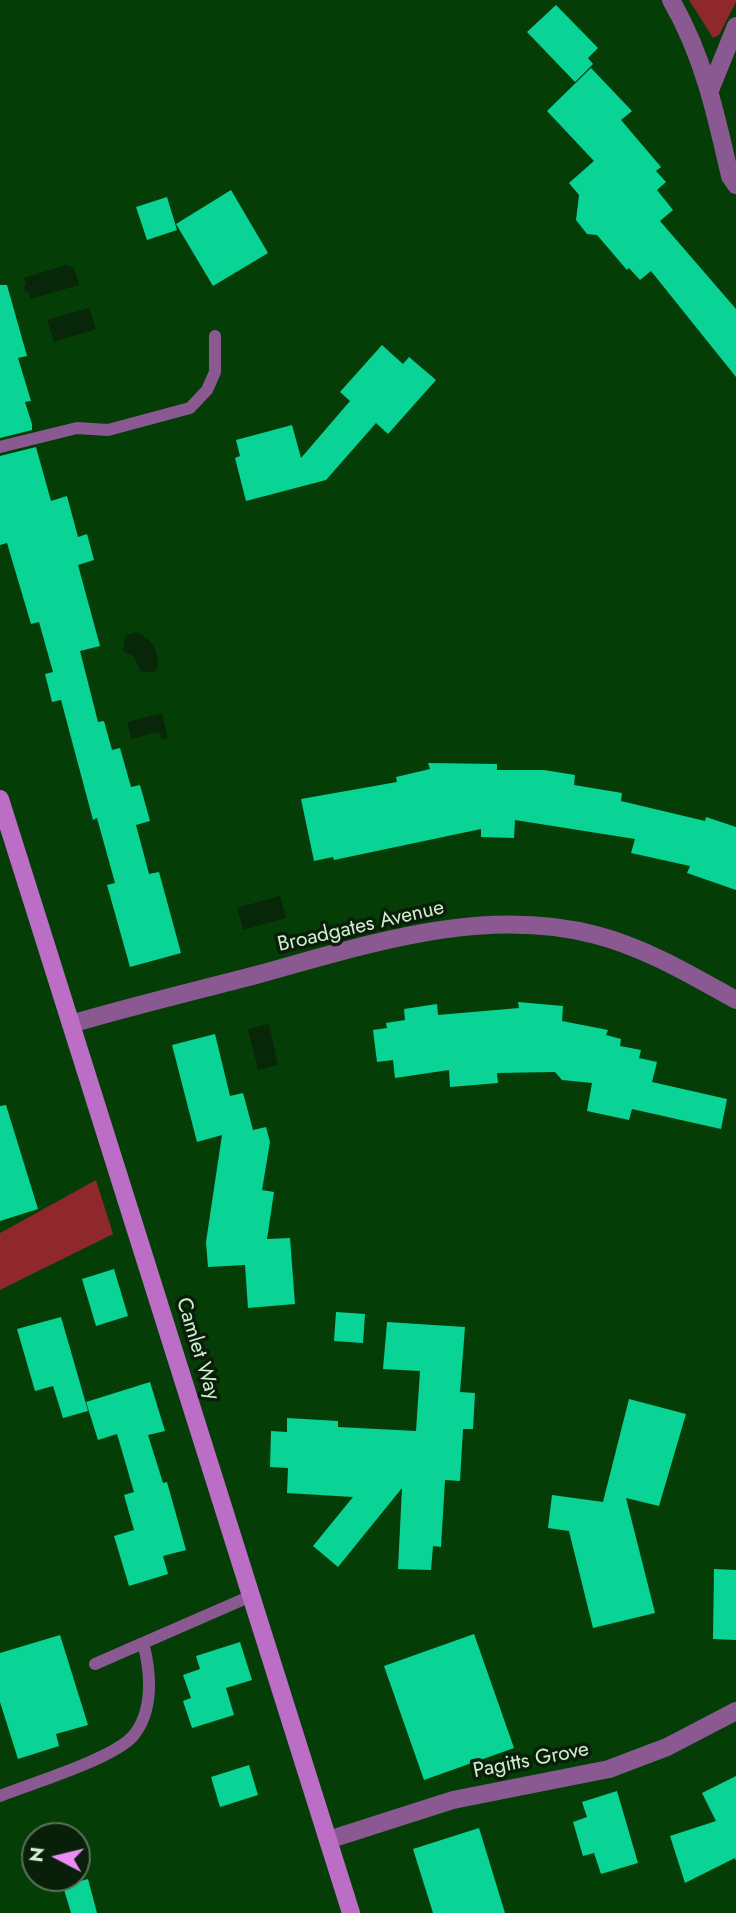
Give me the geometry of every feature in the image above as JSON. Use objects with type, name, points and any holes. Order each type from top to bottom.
[{"type":"street","points":[[671,0],[691,35],[710,90],[730,176],[736,185]]},
{"type":"street","points":[[710,90],[736,26]]},
{"type":"street","name":"Camlet Way","points":[[0,799],[351,1913]]},
{"type":"street","name":"Broadgates Avenue","points":[[71,1024],[420,932],[497,924],[595,934],[639,949],[736,1000]]},
{"type":"street","name":"Pagitts Grove","points":[[328,1840],[453,1800],[609,1769],[667,1748],[736,1711]]},
{"type":"lane","points":[[0,447],[77,428],[108,430],[190,408],[207,390],[215,372],[215,336]]},
{"type":"lane","points":[[94,1664],[251,1596]]},
{"type":"lane","points":[[0,1796],[68,1770],[132,1737],[143,1718],[149,1689],[149,1664],[143,1643]]},
{"type":"shaded area","points":[[689,0],[736,2],[719,35],[713,38]]},
{"type":"shaded area","points":[[66,265],[74,268],[79,285],[30,299],[29,293],[23,290],[26,283],[24,278]]},
{"type":"shaded area","points":[[89,308],[96,329],[54,342],[47,320]]},
{"type":"shaded area","points":[[135,632],[150,641],[155,650],[158,666],[153,673],[140,671],[134,657],[123,651],[125,636]]},
{"type":"shaded area","points":[[162,713],[168,738],[162,739],[159,732],[131,739],[127,722]]},
{"type":"shaded area","points":[[280,896],[286,918],[243,930],[237,908]]},
{"type":"shaded area","points":[[269,1024],[278,1065],[258,1070],[248,1029]]},
{"type":"shaded area","points":[[96,1180],[113,1234],[0,1290],[0,1233]]},
{"type":"building","points":[[556,5],[598,48],[588,58],[593,64],[575,82],[527,32]]},
{"type":"building","points":[[591,68],[632,111],[621,120],[661,167],[656,171],[666,182],[657,190],[673,210],[660,221],[736,309],[736,377],[651,271],[640,280],[629,268],[627,270],[597,235],[587,234],[576,220],[579,195],[569,183],[594,161],[547,111]]},
{"type":"building","points":[[231,190],[268,253],[213,286],[176,224]]},
{"type":"building","points":[[167,197],[177,230],[147,240],[136,207]]},
{"type":"building","points":[[0,285],[7,285],[27,356],[18,358],[31,401],[25,402],[32,430],[0,438]]},
{"type":"building","points":[[382,345],[403,364],[409,357],[436,380],[388,434],[376,423],[326,480],[246,501],[235,458],[240,456],[236,440],[292,425],[301,458],[350,401],[340,392]]},
{"type":"building","points":[[36,447],[51,501],[67,496],[78,537],[87,534],[94,560],[78,565],[100,646],[80,651],[98,722],[104,721],[112,750],[120,748],[131,787],[140,785],[150,821],[136,825],[149,874],[159,872],[181,953],[130,967],[107,885],[115,883],[97,818],[93,820],[61,700],[52,702],[45,674],[53,672],[39,622],[31,624],[7,543],[0,545],[0,456]]},
{"type":"building","points":[[428,763],[497,764],[497,770],[544,770],[575,775],[574,785],[622,793],[621,801],[705,821],[706,817],[736,827],[736,890],[687,873],[690,866],[631,853],[635,839],[515,820],[514,838],[481,837],[481,829],[334,860],[333,857],[314,861],[301,799],[397,782],[396,777],[430,769]]},
{"type":"building","points":[[518,1002],[563,1006],[562,1021],[608,1030],[606,1035],[621,1039],[620,1046],[641,1050],[639,1058],[657,1062],[652,1082],[727,1099],[721,1129],[632,1109],[629,1120],[587,1111],[592,1083],[562,1080],[555,1072],[497,1073],[498,1083],[450,1087],[449,1070],[395,1078],[393,1060],[377,1062],[373,1030],[387,1028],[386,1023],[405,1020],[404,1009],[437,1004],[438,1015],[519,1008]]},
{"type":"building","points":[[215,1034],[230,1096],[243,1093],[253,1130],[266,1127],[270,1142],[262,1190],[274,1192],[267,1239],[290,1238],[295,1304],[248,1308],[245,1265],[208,1267],[206,1242],[222,1135],[197,1142],[172,1045]]},
{"type":"building","points":[[6,1105],[38,1209],[0,1221],[0,1106]]},
{"type":"building","points":[[114,1269],[128,1316],[96,1326],[82,1279]]},
{"type":"building","points":[[336,1312],[365,1314],[363,1343],[334,1341]]},
{"type":"building","points":[[61,1317],[88,1411],[63,1418],[53,1386],[35,1391],[17,1329]]},
{"type":"building","points":[[387,1322],[465,1327],[460,1392],[475,1393],[473,1429],[463,1429],[460,1481],[445,1480],[441,1547],[433,1546],[431,1570],[398,1569],[402,1488],[338,1567],[313,1546],[353,1497],[287,1493],[288,1468],[270,1467],[271,1431],[287,1432],[287,1418],[338,1421],[338,1427],[416,1431],[420,1371],[383,1369]]},
{"type":"building","points":[[150,1382],[165,1431],[148,1435],[163,1483],[167,1482],[186,1550],[163,1556],[168,1574],[129,1586],[114,1536],[134,1530],[124,1495],[134,1492],[117,1434],[98,1440],[86,1402]]},
{"type":"building","points":[[629,1399],[686,1414],[659,1506],[626,1498],[655,1613],[593,1628],[569,1531],[548,1528],[552,1495],[603,1502]]},
{"type":"building","points":[[714,1569],[736,1570],[736,1640],[713,1639]]},
{"type":"building","points":[[474,1634],[514,1748],[424,1780],[384,1666]]},
{"type":"building","points":[[60,1635],[88,1725],[56,1734],[59,1746],[18,1759],[0,1702],[0,1653]]},
{"type":"building","points":[[240,1642],[252,1680],[226,1688],[234,1715],[192,1728],[183,1701],[191,1698],[183,1675],[200,1669],[196,1656]]},
{"type":"building","points":[[249,1765],[258,1795],[220,1807],[211,1777]]},
{"type":"building","points":[[736,1776],[736,1861],[735,1858],[685,1883],[670,1836],[716,1821],[702,1793]]},
{"type":"building","points":[[617,1791],[638,1863],[601,1874],[594,1853],[583,1856],[573,1822],[587,1817],[582,1802]]},
{"type":"building","points":[[479,1828],[505,1913],[433,1913],[413,1849]]},
{"type":"building","points":[[91,1890],[97,1913],[71,1913],[65,1892]]}]
